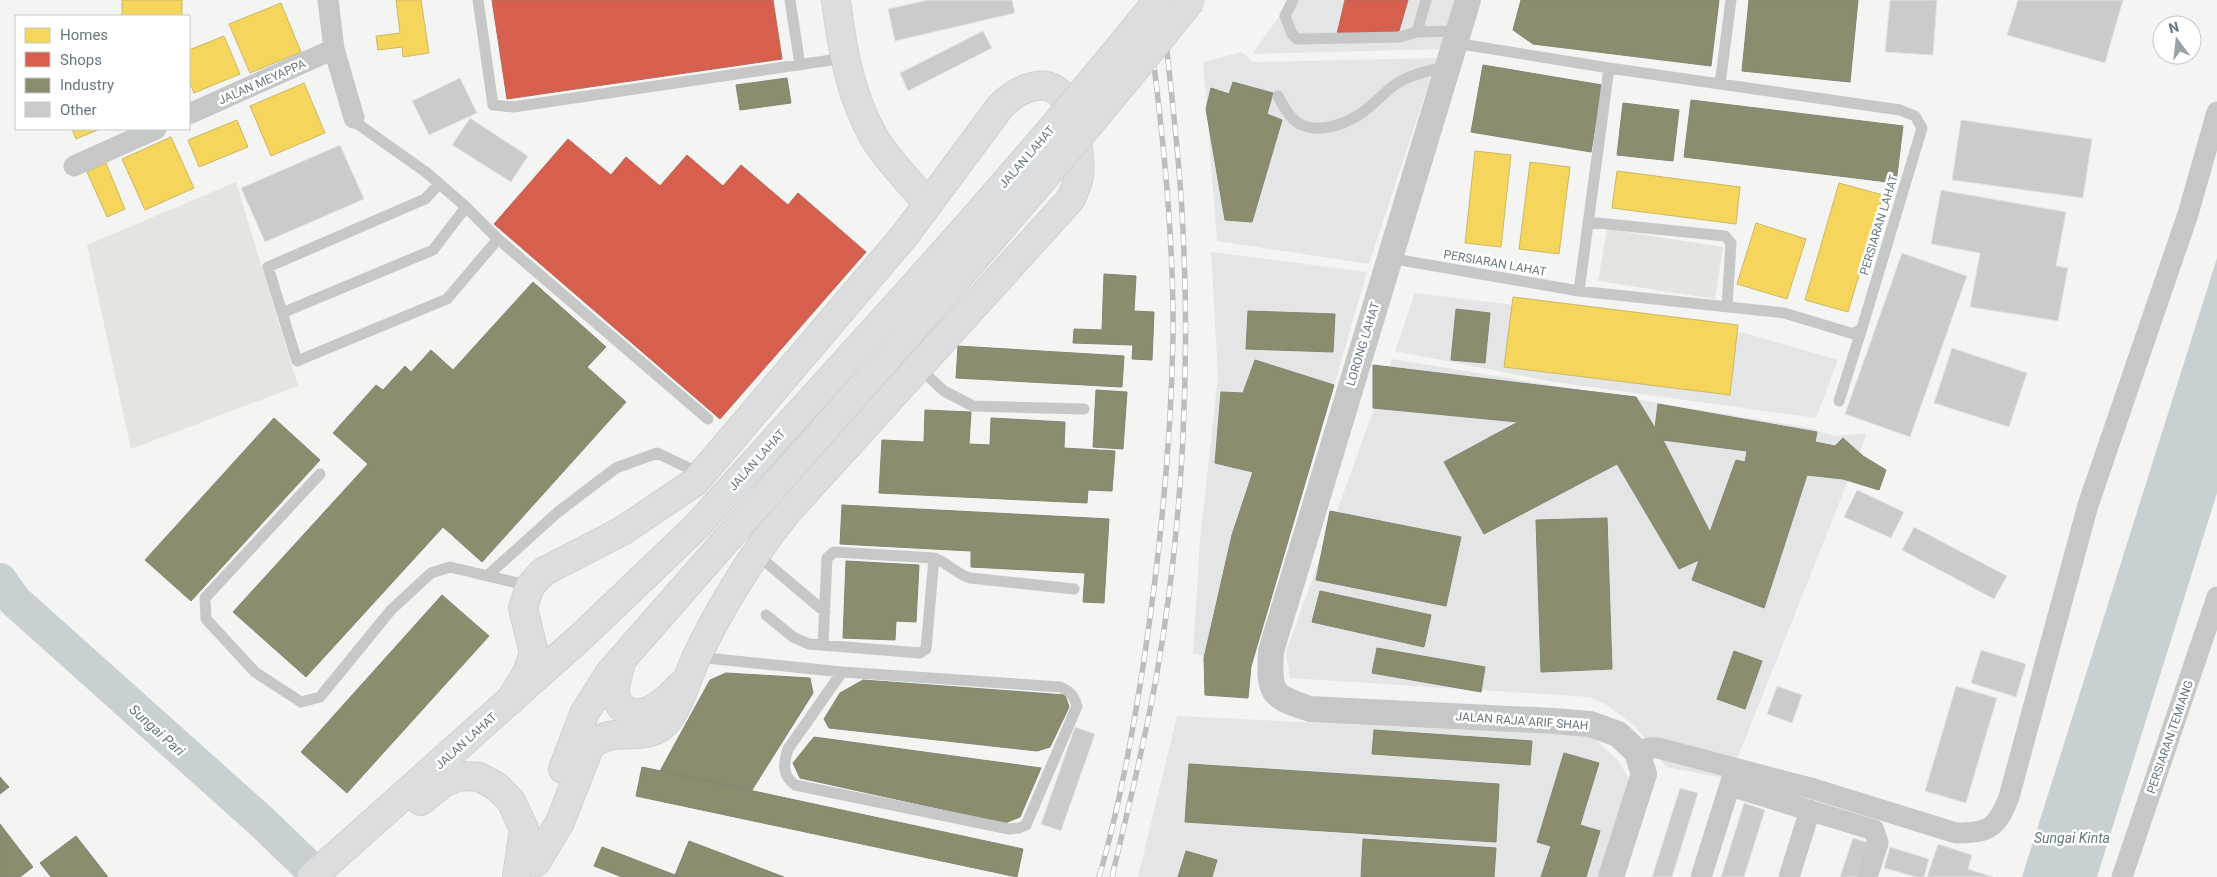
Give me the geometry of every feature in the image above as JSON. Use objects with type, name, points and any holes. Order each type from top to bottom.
[{"type":"main road","points":[[836,0],[845,58],[859,105],[876,140],[928,204]]},
{"type":"main road","name":"JALAN LAHAT","points":[[324,873],[583,635],[698,526],[988,202],[1100,73],[1158,0]]},
{"type":"main road","points":[[529,872],[554,793],[584,714],[600,687],[622,658],[1016,212],[1121,88],[1191,0]]},
{"type":"main road","points":[[510,701],[527,673],[534,653],[523,608],[530,586],[543,572],[622,531],[695,482],[826,330],[928,204],[1000,107],[1019,90],[1042,86],[1052,89],[1066,103],[1074,128],[1079,163],[1077,184],[1070,200],[787,512],[755,553],[693,667],[667,721],[661,727],[649,733],[612,734],[594,742],[589,748],[560,822],[529,872]]},
{"type":"main road","points":[[530,586],[534,613],[544,630],[556,638],[583,635]]},
{"type":"main road","points":[[622,658],[616,683],[616,697],[621,707],[630,712],[644,712],[658,706],[693,667]]},
{"type":"main road","points":[[324,873],[443,783],[460,776],[479,777],[496,786],[511,801],[524,829],[529,872]]},
{"type":"street","points":[[328,0],[334,49],[354,118]]},
{"type":"street","name":"LORONG LAHAT","points":[[1273,690],[1270,676],[1271,651],[1468,0]]},
{"type":"street","name":"JALAN MEYAPPA","points":[[190,114],[334,49]]},
{"type":"street","points":[[1733,777],[1956,833],[1983,832],[1991,827],[2004,810],[2088,505],[2188,214],[2217,112]]},
{"type":"street","points":[[74,166],[154,130]]},
{"type":"street","name":"PERSIARAN TEMIANG","points":[[2122,877],[2217,597]]},
{"type":"street","name":"JALAN RAJA ARIF SHAH","points":[[1273,690],[1283,701],[1310,710],[1590,724],[1618,734],[1637,752]]},
{"type":"street","points":[[1611,877],[1644,774],[1637,752],[1649,748],[1658,748],[1810,810],[1874,830],[1878,843],[1867,877]]},
{"type":"street","points":[[1701,877],[1733,777]]},
{"type":"street","points":[[1788,877],[1810,810]]},
{"type":"lane","points":[[478,0],[494,105],[513,108],[845,58]]},
{"type":"lane","points":[[790,0],[800,65]]},
{"type":"lane","points":[[1293,0],[1285,16],[1292,34],[1297,39],[1400,38],[1417,32],[1454,47]]},
{"type":"lane","points":[[1417,32],[1426,0]]},
{"type":"lane","points":[[1720,84],[1731,0]]},
{"type":"lane","points":[[1278,96],[1285,109],[1302,125],[1315,128],[1344,124],[1365,110],[1395,85],[1454,47]]},
{"type":"lane","name":"PERSIARAN LAHAT","points":[[1389,258],[1579,292],[1784,313],[1844,333],[1854,334],[1862,328],[1922,128],[1915,116],[1900,110],[1454,47]]},
{"type":"lane","points":[[1579,292],[1609,68]]},
{"type":"lane","points":[[354,118],[358,124],[439,184],[466,207],[498,239],[708,419]]},
{"type":"lane","points":[[439,184],[425,199],[268,267],[297,361],[447,299],[498,239]]},
{"type":"lane","points":[[282,313],[433,250],[466,207]]},
{"type":"lane","points":[[1588,222],[1725,236],[1731,243],[1727,307]]},
{"type":"lane","points":[[1839,402],[1862,328]]},
{"type":"lane","points":[[918,367],[944,391],[974,406],[1084,409]]},
{"type":"lane","points":[[488,576],[558,512],[616,468],[657,453],[702,474]]},
{"type":"lane","points":[[320,474],[205,598],[206,619],[255,672],[301,702],[320,697],[391,610],[431,573],[450,567],[530,586]]},
{"type":"lane","points":[[823,645],[827,558],[834,552],[934,558],[942,560],[963,576],[970,578],[1074,589]]},
{"type":"lane","points":[[755,553],[824,612]]},
{"type":"lane","points":[[766,615],[801,642],[920,653],[926,649],[934,558]]},
{"type":"lane","points":[[693,667],[842,672],[1050,686],[1067,689],[1074,696],[1077,706],[1026,825],[1009,829],[795,785],[787,779],[784,760],[788,749],[842,672]]},
{"type":"shaded area","points":[[1291,0],[1457,0],[1443,49],[1252,54]]},
{"type":"shaded area","points":[[1242,52],[1253,62],[1437,58],[1369,264],[1217,241],[1203,62]]},
{"type":"shaded area","points":[[236,182],[298,386],[131,449],[87,245]]},
{"type":"shaded area","points":[[1607,229],[1723,247],[1715,299],[1598,281]]},
{"type":"shaded area","points":[[1211,252],[1367,272],[1251,670],[1193,653],[1200,541],[1218,375]]},
{"type":"shaded area","points":[[1415,293],[1745,333],[1838,360],[1816,418],[1554,382],[1395,351]]},
{"type":"shaded area","points":[[1392,359],[1810,428],[1834,436],[1867,433],[1729,779],[1666,767],[1635,726],[1607,705],[1590,697],[1290,678],[1286,652]]},
{"type":"shaded area","points":[[1177,716],[1591,736],[1618,760],[1634,788],[1600,877],[1138,877]]},
{"type":"water","name":"Sungai Kinta","points":[[2217,258],[2217,493],[2097,877],[2022,877]]},
{"type":"building: Homes","points":[[122,0],[182,0],[182,15],[122,15]]},
{"type":"building: Homes","points":[[396,0],[421,0],[429,53],[403,57],[402,47],[378,50],[376,36],[400,33]]},
{"type":"building: Homes","points":[[281,3],[301,52],[250,73],[229,24]]},
{"type":"building: Homes","points":[[224,36],[240,74],[194,93],[190,83],[190,50]]},
{"type":"building: Homes","points":[[304,83],[325,133],[271,156],[250,106]]},
{"type":"building: Homes","points":[[237,120],[248,147],[199,167],[188,140]]},
{"type":"building: Homes","points":[[72,130],[98,130],[76,139]]},
{"type":"building: Homes","points":[[171,137],[194,188],[145,210],[122,159]]},
{"type":"building: Homes","points":[[1475,151],[1511,155],[1501,247],[1465,243]]},
{"type":"building: Homes","points":[[1530,162],[1570,167],[1559,254],[1519,249]]},
{"type":"building: Homes","points":[[106,163],[125,209],[107,217],[87,172]]},
{"type":"building: Homes","points":[[1617,171],[1740,187],[1736,224],[1612,208]]},
{"type":"building: Homes","points":[[1839,183],[1883,195],[1848,312],[1805,300]]},
{"type":"building: Homes","points":[[1756,223],[1806,239],[1787,299],[1737,284]]},
{"type":"building: Homes","points":[[1513,297],[1738,325],[1730,395],[1504,367]]},
{"type":"building: Shops","points":[[492,0],[773,0],[782,59],[507,99]]},
{"type":"building: Shops","points":[[1345,0],[1408,0],[1399,31],[1337,34]]},
{"type":"building: Shops","points":[[568,139],[611,175],[626,157],[660,186],[687,155],[723,186],[741,165],[788,205],[798,193],[866,252],[720,419],[494,224]]},
{"type":"building: Industry","points":[[1521,0],[1719,0],[1711,66],[1533,44],[1513,30]]},
{"type":"building: Industry","points":[[1749,0],[1858,0],[1850,82],[1742,71]]},
{"type":"building: Industry","points":[[1483,65],[1602,85],[1591,152],[1471,132]]},
{"type":"building: Industry","points":[[787,78],[791,103],[740,110],[736,85]]},
{"type":"building: Industry","points":[[1233,82],[1273,93],[1267,114],[1282,120],[1252,222],[1225,220],[1206,109],[1211,88],[1229,94]]},
{"type":"building: Industry","points":[[1691,100],[1903,126],[1896,183],[1684,157]]},
{"type":"building: Industry","points":[[1623,103],[1679,110],[1673,161],[1617,155]]},
{"type":"building: Industry","points":[[1104,274],[1136,276],[1134,311],[1154,312],[1152,360],[1132,359],[1133,345],[1073,343],[1074,329],[1102,330]]},
{"type":"building: Industry","points":[[533,282],[606,347],[587,367],[626,402],[482,562],[443,527],[306,677],[233,612],[368,464],[333,433],[376,385],[383,390],[405,366],[411,372],[431,350],[453,370]]},
{"type":"building: Industry","points":[[1456,309],[1490,313],[1485,363],[1451,360]]},
{"type":"building: Industry","points":[[1248,311],[1335,314],[1333,352],[1246,349]]},
{"type":"building: Industry","points":[[958,346],[1124,356],[1122,387],[956,378]]},
{"type":"building: Industry","points":[[1255,360],[1334,385],[1251,666],[1248,698],[1205,695],[1204,658],[1232,535],[1253,472],[1215,463],[1221,392],[1243,393]]},
{"type":"building: Industry","points":[[1373,365],[1636,397],[1655,428],[1658,404],[1817,432],[1815,442],[1835,446],[1843,438],[1863,456],[1886,470],[1879,490],[1843,479],[1807,475],[1764,608],[1692,580],[1699,560],[1679,569],[1617,464],[1484,534],[1444,462],[1518,422],[1373,408]],"holes":[[[1663,440],[1747,451],[1745,462],[1736,460],[1710,532]]]},
{"type":"building: Industry","points":[[1096,390],[1127,392],[1123,449],[1093,447]]},
{"type":"building: Industry","points":[[925,410],[971,412],[969,444],[990,445],[991,418],[1065,422],[1064,448],[1115,451],[1112,491],[1088,490],[1087,503],[879,493],[882,440],[924,442]]},
{"type":"building: Industry","points":[[274,418],[320,460],[191,601],[145,560]]},
{"type":"building: Industry","points":[[842,505],[1109,519],[1104,603],[1083,602],[1085,573],[971,567],[971,551],[840,544]]},
{"type":"building: Industry","points":[[1330,511],[1461,537],[1446,606],[1316,580]]},
{"type":"building: Industry","points":[[1607,518],[1612,669],[1541,672],[1536,520]]},
{"type":"building: Industry","points":[[846,561],[919,565],[916,622],[896,621],[895,640],[843,638]]},
{"type":"building: Industry","points":[[1320,591],[1431,615],[1424,647],[1312,622]]},
{"type":"building: Industry","points":[[442,595],[489,636],[347,793],[301,752]]},
{"type":"building: Industry","points":[[1377,648],[1485,667],[1481,692],[1372,673]]},
{"type":"building: Industry","points":[[1734,651],[1762,661],[1745,709],[1717,699]]},
{"type":"building: Industry","points":[[726,673],[810,678],[813,693],[752,790],[660,771],[710,680]]},
{"type":"building: Industry","points":[[863,680],[1065,695],[1069,707],[1050,747],[1037,751],[829,728],[824,719],[840,693]]},
{"type":"building: Industry","points":[[1374,730],[1532,741],[1530,765],[1372,754]]},
{"type":"building: Industry","points":[[814,737],[1041,768],[1020,817],[1005,823],[800,778],[793,763]]},
{"type":"building: Industry","points":[[1564,753],[1599,763],[1580,825],[1600,831],[1586,877],[1541,877],[1551,846],[1537,842]]},
{"type":"building: Industry","points":[[1189,764],[1499,784],[1496,842],[1185,822]]},
{"type":"building: Industry","points":[[642,767],[1023,849],[1017,877],[636,796]]},
{"type":"building: Industry","points":[[0,777],[9,787],[0,794]]},
{"type":"building: Industry","points":[[0,824],[33,867],[20,877],[0,877]]},
{"type":"building: Industry","points":[[76,836],[108,877],[51,877],[40,863]]},
{"type":"building: Industry","points":[[1363,839],[1496,848],[1494,877],[1361,877]]},
{"type":"building: Industry","points":[[689,841],[784,877],[622,877],[594,866],[602,847],[675,875]]},
{"type":"building: Industry","points":[[1186,851],[1217,860],[1212,877],[1178,877]]},
{"type":"building: Other","points":[[928,0],[1012,0],[1015,13],[895,41],[888,9]]},
{"type":"building: Other","points":[[1890,0],[1937,0],[1933,55],[1885,52]]},
{"type":"building: Other","points":[[2018,0],[2123,0],[2105,63],[2007,35]]},
{"type":"building: Other","points":[[983,31],[992,48],[908,91],[900,73]]},
{"type":"building: Other","points":[[460,78],[477,113],[429,135],[412,101]]},
{"type":"building: Other","points":[[470,118],[528,156],[511,182],[452,145]]},
{"type":"building: Other","points":[[1961,120],[2092,139],[2083,198],[1952,180]]},
{"type":"building: Other","points":[[340,145],[364,199],[265,242],[241,188]]},
{"type":"building: Other","points":[[1941,190],[2066,212],[2056,266],[2068,268],[2058,321],[1970,307],[1980,253],[1931,244]]},
{"type":"building: Other","points":[[1902,253],[1967,276],[1910,437],[1845,414]]},
{"type":"building: Other","points":[[1952,348],[2027,373],[2009,427],[1934,403]]},
{"type":"building: Other","points":[[1857,490],[1904,512],[1891,538],[1844,517]]},
{"type":"building: Other","points":[[1914,527],[2007,576],[1994,599],[1902,550]]},
{"type":"building: Other","points":[[1981,650],[2026,664],[2016,697],[1971,683]]},
{"type":"building: Other","points":[[1777,686],[1802,695],[1792,723],[1767,714]]},
{"type":"building: Other","points":[[1956,686],[1997,698],[1966,803],[1925,791]]},
{"type":"building: Other","points":[[1075,727],[1095,734],[1061,831],[1041,824]]},
{"type":"building: Other","points":[[1680,788],[1698,793],[1672,877],[1652,877]]},
{"type":"building: Other","points":[[1744,803],[1765,810],[1744,877],[1721,877]]},
{"type":"building: Other","points":[[1853,838],[1873,844],[1863,877],[1840,877]]},
{"type":"building: Other","points":[[1938,844],[1972,855],[1968,869],[1993,877],[1927,877]]},
{"type":"building: Other","points":[[1890,847],[1929,859],[1924,877],[1916,877],[1884,868]]},
{"type":"waterway","name":"Sungai Pari","points":[[0,580],[15,601],[262,822],[319,877]]},
{"type":"railway","points":[[1099,877],[1125,769],[1144,660],[1160,539],[1170,418],[1173,295],[1169,210],[1146,0]]},
{"type":"railway","points":[[1112,877],[1142,750],[1157,673],[1173,560],[1183,443],[1186,326],[1185,269],[1176,132],[1161,0]]}]
